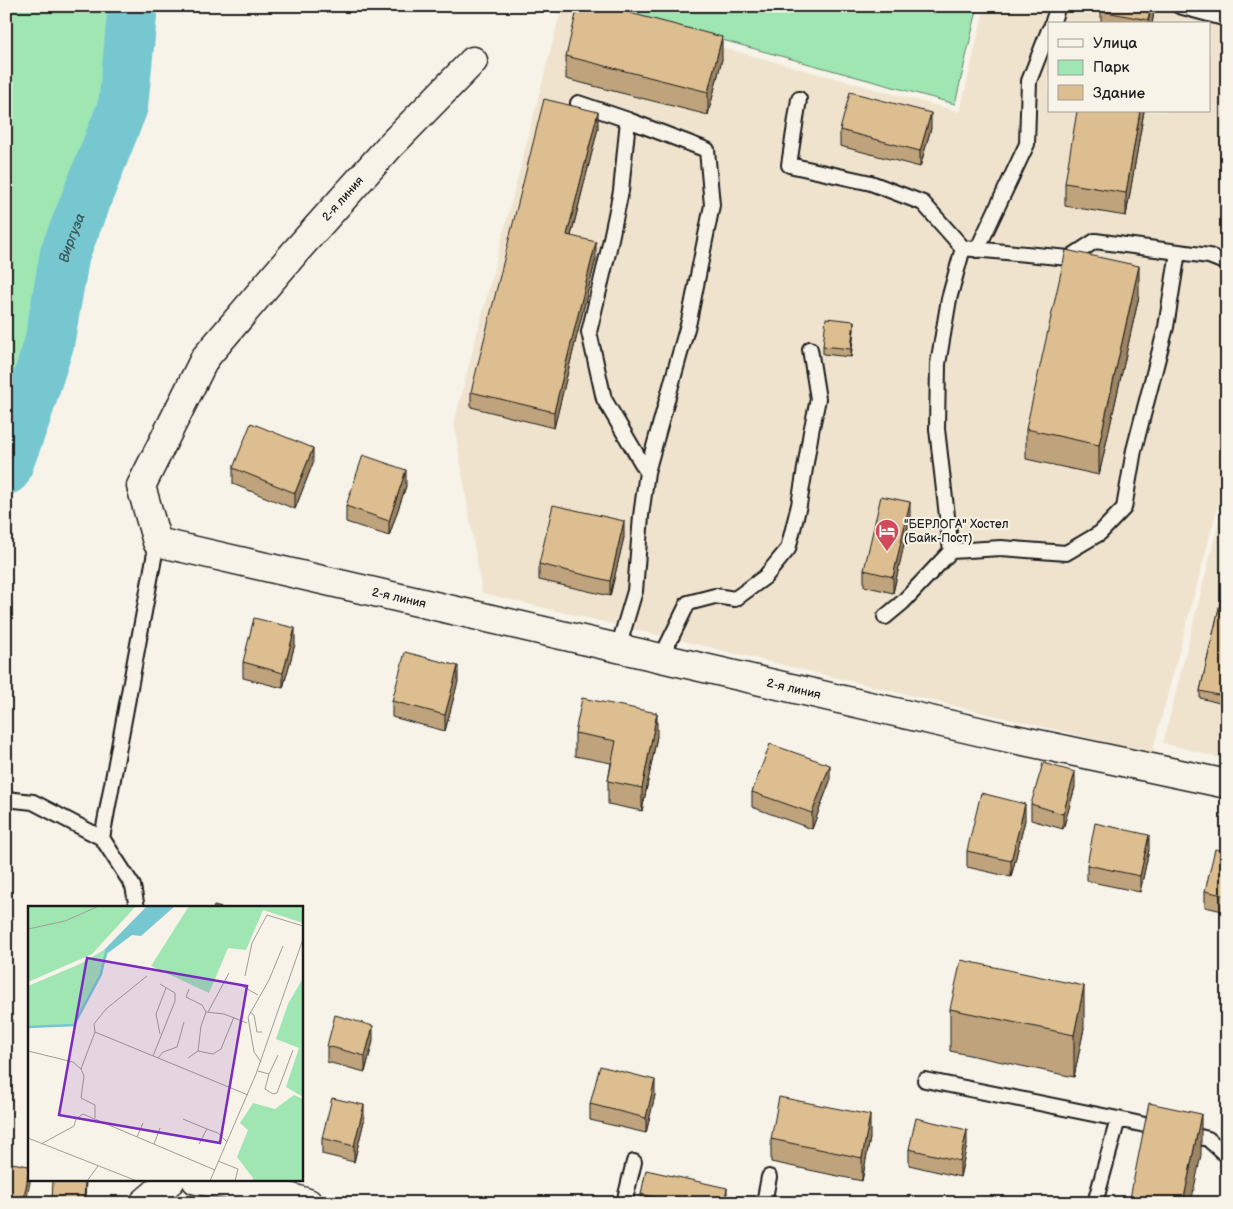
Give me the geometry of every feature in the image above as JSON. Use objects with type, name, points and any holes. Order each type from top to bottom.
[{"type":"street","name":"2-я линия","points":[[473,61],[389,147],[205,358],[141,486],[157,542],[985,732],[1227,784]]},
{"type":"street","points":[[144,1203],[169,1182]]},
{"type":"street","points":[[226,1182],[270,1185],[308,1203]]},
{"type":"lane","points":[[1053,22],[1058,6]]},
{"type":"lane","points":[[1180,6],[1227,19]]},
{"type":"lane","points":[[977,250],[1027,144],[1030,81],[1048,33]]},
{"type":"lane","points":[[799,99],[789,164],[871,182],[923,203],[963,248],[1069,258],[1095,241],[1209,256],[1227,263]]},
{"type":"lane","points":[[578,103],[706,150],[712,205],[689,321],[647,472],[641,516],[635,591],[618,648]]},
{"type":"lane","points":[[628,120],[621,191],[589,332],[604,400],[647,472]]},
{"type":"lane","points":[[950,551],[937,429],[938,364],[949,299],[963,248]]},
{"type":"lane","points":[[885,617],[903,602],[950,551],[1002,548],[1066,553],[1100,534],[1124,508],[1134,450],[1166,327],[1178,252]]},
{"type":"lane","points":[[661,658],[688,603],[715,596],[735,599],[765,578],[788,549],[799,504],[818,399],[810,350]]},
{"type":"lane","points":[[102,838],[157,542]]},
{"type":"lane","points":[[6,799],[32,802],[102,838],[133,886],[136,906]]},
{"type":"lane","points":[[925,1080],[1208,1139],[1227,1156]]},
{"type":"lane","points":[[1095,1203],[1118,1119]]},
{"type":"lane","points":[[624,1203],[634,1162]]},
{"type":"lane","points":[[764,1203],[770,1177]]},
{"type":"shaded area","points":[[562,6],[568,6],[960,112],[985,6],[1227,6],[1227,472],[1152,753],[482,593],[454,423]]},
{"type":"shaded area","points":[[1227,489],[1227,760],[1163,743]]},
{"type":"green space","points":[[17,6],[133,6],[123,106],[65,253],[49,344],[6,470],[6,16]]},
{"type":"green space","points":[[599,6],[978,6],[955,104]]},
{"type":"building","points":[[578,6],[603,6],[722,37],[708,92],[566,56]]},
{"type":"building","points":[[1102,6],[1151,6],[1148,20],[1101,11]]},
{"type":"building","points":[[850,92],[931,113],[920,151],[840,130]]},
{"type":"building","points":[[544,99],[598,112],[567,235],[596,242],[554,412],[471,392]]},
{"type":"building","points":[[1077,112],[1140,112],[1126,193],[1065,183]]},
{"type":"building","points":[[1066,250],[1139,266],[1099,445],[1026,429]]},
{"type":"building","points":[[826,318],[854,321],[851,349],[823,346]]},
{"type":"building","points":[[251,423],[313,448],[295,493],[233,468]]},
{"type":"building","points":[[363,455],[406,470],[389,521],[346,506]]},
{"type":"building","name":"\"БЕРЛОГА\" Хостел (Байк-Пост)","points":[[881,496],[910,502],[893,577],[864,570]]},
{"type":"building","points":[[553,505],[624,521],[610,581],[539,564]]},
{"type":"building","points":[[1227,573],[1227,697],[1200,691]]},
{"type":"building","points":[[254,618],[295,628],[283,673],[243,662]]},
{"type":"building","points":[[405,652],[458,666],[445,715],[392,701]]},
{"type":"building","points":[[582,698],[657,713],[642,788],[608,781],[616,741],[575,733]]},
{"type":"building","points":[[770,744],[830,765],[812,813],[752,792]]},
{"type":"building","points":[[1043,763],[1075,772],[1063,814],[1031,804]]},
{"type":"building","points":[[981,793],[1025,804],[1011,861],[967,851]]},
{"type":"building","points":[[1095,823],[1149,835],[1140,876],[1087,865]]},
{"type":"building","points":[[1215,849],[1227,852],[1227,896],[1205,891]]},
{"type":"building","points":[[961,960],[1084,986],[1074,1035],[950,1009]]},
{"type":"building","points":[[335,1015],[373,1026],[365,1056],[327,1046]]},
{"type":"building","points":[[600,1066],[655,1080],[646,1118],[590,1104]]},
{"type":"building","points":[[779,1097],[870,1115],[862,1158],[771,1139]]},
{"type":"building","points":[[332,1098],[364,1105],[354,1146],[322,1138]]},
{"type":"building","points":[[1149,1103],[1201,1114],[1183,1203],[1129,1203]]},
{"type":"building","points":[[916,1118],[967,1130],[960,1161],[909,1149]]},
{"type":"building","points":[[6,1162],[28,1166],[23,1203],[6,1203]]},
{"type":"building","points":[[646,1170],[727,1188],[724,1203],[680,1203],[641,1194]]},
{"type":"building","points":[[53,1182],[85,1182],[84,1203],[52,1203]]},
{"type":"waterway","name":"Виргуза","points":[[6,470],[49,344],[65,253],[123,106],[133,6]]},
{"type":"place","name":"\"БЕРЛОГА\" Хостел (Байк-Пост)","points":[[887,552]]}]
